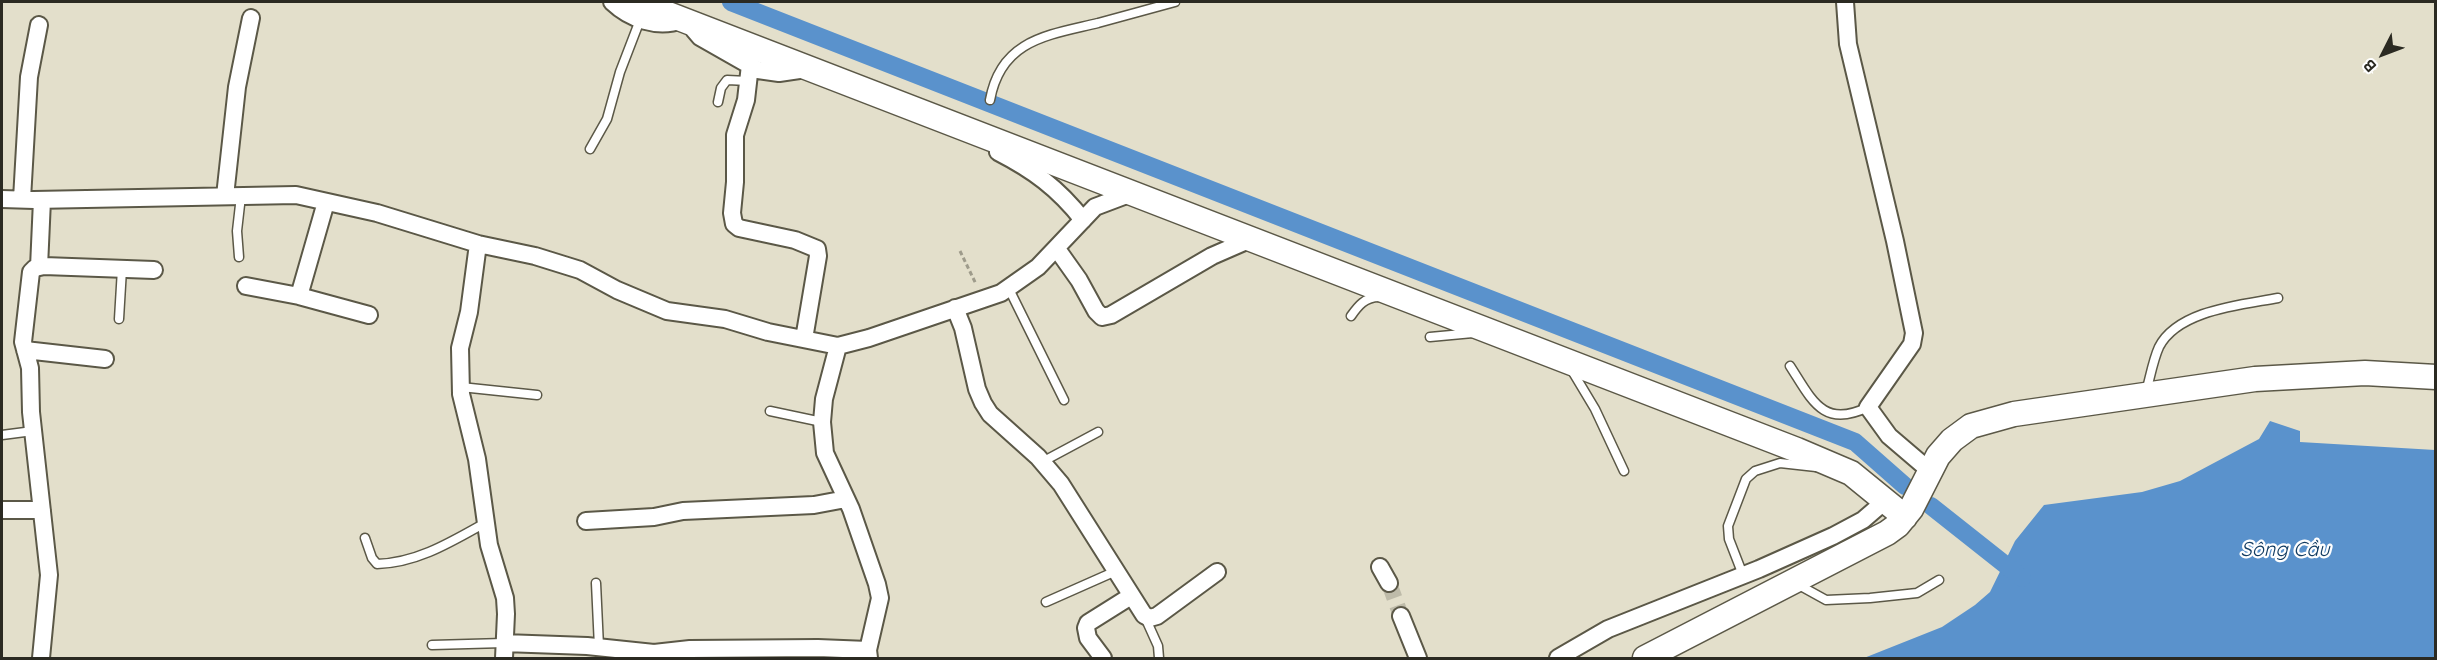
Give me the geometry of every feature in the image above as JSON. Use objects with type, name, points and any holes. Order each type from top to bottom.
[{"type":"street","points":[[612,2],[638,11],[688,21],[810,68],[984,130],[1132,193],[1841,469],[1851,473],[1905,517]]},
{"type":"street","points":[[1845,2],[1848,44],[1895,241],[1914,333],[1912,344],[1871,413],[1889,436],[1930,471]]},
{"type":"street","points":[[233,195],[237,87],[251,18]]},
{"type":"street","points":[[688,21],[700,37],[749,73]]},
{"type":"street","points":[[22,199],[29,78],[39,25]]},
{"type":"street","points":[[749,73],[758,70],[778,73],[810,68]]},
{"type":"street","points":[[749,73],[746,100],[735,135],[735,182],[732,213],[734,224],[739,228],[795,240],[817,249],[818,256],[804,339]]},
{"type":"street","points":[[984,130],[989,145],[1051,184],[1083,220]]},
{"type":"street","points":[[2,199],[296,195],[376,213],[478,244],[535,256],[580,270],[617,290],[667,311],[725,319],[768,333],[838,346],[869,338],[1009,289],[1058,249],[1095,207],[1108,200],[1132,193]]},
{"type":"street","points":[[39,267],[42,200]]},
{"type":"street","points":[[299,296],[326,201]]},
{"type":"street","points":[[1058,249],[1102,317],[1111,315],[1212,256],[1251,239]]},
{"type":"street","points":[[478,244],[469,312],[460,348],[461,387],[477,459],[489,545],[505,598],[504,651],[600,647],[654,653],[690,649],[868,654],[880,598],[871,565],[846,499],[825,453],[822,422],[827,380],[838,346]]},
{"type":"street","points":[[41,658],[49,575],[33,432],[30,368],[23,342],[31,272],[39,267],[154,270]]},
{"type":"street","points":[[246,286],[299,296],[369,315]]},
{"type":"street","points":[[956,308],[963,328],[976,389],[983,404],[990,414],[1042,462],[1061,484],[1144,615],[1150,618],[1157,616],[1217,572]]},
{"type":"street","points":[[25,350],[105,359]]},
{"type":"street","points":[[1645,658],[1794,582],[1854,548],[1887,533],[1911,509],[1930,471],[1952,440],[1971,426],[2014,414],[2255,380],[2354,373],[2436,377]]},
{"type":"street","points":[[586,520],[654,517],[683,511],[814,505],[846,499]]},
{"type":"street","points":[[1558,658],[1608,629],[1833,536],[1863,520],[1885,501]]},
{"type":"street","points":[[2,510],[42,510]]},
{"type":"street","points":[[1380,567],[1389,583]]},
{"type":"street","points":[[1103,658],[1089,638],[1086,628],[1088,623],[1131,596]]},
{"type":"street","points":[[1401,616],[1418,658]]},
{"type":"lane","points":[[990,100],[994,82],[1003,68],[1019,49],[1043,35],[1175,2]]},
{"type":"lane","points":[[590,149],[607,119],[638,11]]},
{"type":"lane","points":[[718,102],[721,88],[727,80],[749,73]]},
{"type":"lane","points":[[233,195],[239,257]]},
{"type":"lane","points":[[119,319],[122,269]]},
{"type":"lane","points":[[1009,289],[1064,400]]},
{"type":"lane","points":[[1351,316],[1359,304],[1372,297],[1397,297]]},
{"type":"lane","points":[[2145,395],[2159,346],[2183,321],[2209,312],[2278,298]]},
{"type":"lane","points":[[1430,337],[1485,331]]},
{"type":"lane","points":[[1567,361],[1594,409],[1624,471]]},
{"type":"lane","points":[[1790,366],[1819,409],[1832,415],[1845,416],[1871,413]]},
{"type":"lane","points":[[461,387],[537,395]]},
{"type":"lane","points":[[770,411],[822,422]]},
{"type":"lane","points":[[2,435],[33,432]]},
{"type":"lane","points":[[1042,462],[1098,432]]},
{"type":"lane","points":[[1743,575],[1729,539],[1728,526],[1746,479],[1755,471],[1780,463],[1841,469]]},
{"type":"lane","points":[[365,538],[372,558],[377,564],[409,560],[435,550],[485,523]]},
{"type":"lane","points":[[1046,602],[1116,571]]},
{"type":"lane","points":[[1794,582],[1826,600],[1917,593],[1938,580]]},
{"type":"lane","points":[[596,583],[600,647]]},
{"type":"lane","points":[[1144,615],[1158,646],[1159,658]]},
{"type":"lane","points":[[432,645],[504,651]]},
{"type":"path","points":[[960,251],[983,300]]},
{"type":"water","name":"Sông Cầu","points":[[2270,421],[2300,431],[2300,442],[2435,450],[2435,658],[1864,658],[1942,627],[1975,605],[1990,592],[2015,541],[2044,505],[2142,492],[2180,481],[2259,439]]},
{"type":"waterway","points":[[731,2],[1855,442],[1905,486]]},
{"type":"waterway","points":[[1931,506],[2022,578]]},
{"type":"tunnel","points":[[1389,583],[1401,616]]}]
